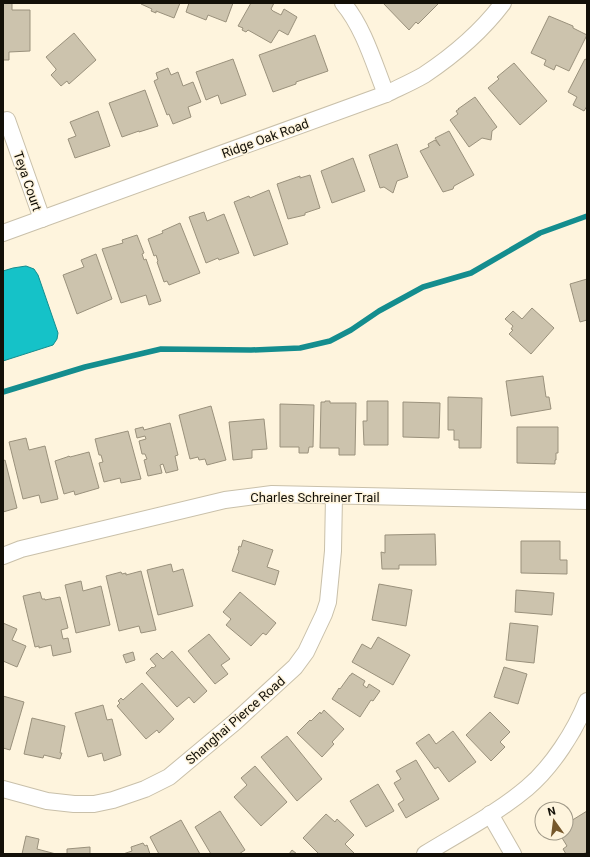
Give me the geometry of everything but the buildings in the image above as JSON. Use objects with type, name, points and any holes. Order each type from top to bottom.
[{"type":"street","points":[[343,3],[357,24],[386,94]]},
{"type":"street","name":"Ridge Oak Road","points":[[3,233],[386,94],[423,75],[445,60],[493,16],[503,3]]},
{"type":"street","name":"Teya Court","points":[[7,120],[42,219]]},
{"type":"street","name":"Charles Schreiner Trail","points":[[3,556],[21,549],[225,500],[272,494],[587,501]]},
{"type":"street","name":"Shanghai Pierce Road","points":[[3,790],[47,801],[74,804],[94,804],[113,800],[145,789],[169,777],[235,722],[295,667],[306,652],[324,614],[328,602],[333,551],[334,496]]},
{"type":"street","points":[[425,854],[514,798],[540,775],[558,753],[584,709],[587,701]]},
{"type":"street","points":[[490,814],[513,854]]},
{"type":"water","points":[[26,266],[34,269],[38,275],[58,333],[57,339],[53,345],[3,361],[3,271]]},
{"type":"waterway","points":[[3,392],[85,367],[161,349],[251,350],[300,348],[330,341],[351,330],[379,311],[423,287],[471,273],[540,233],[587,216]]}]
